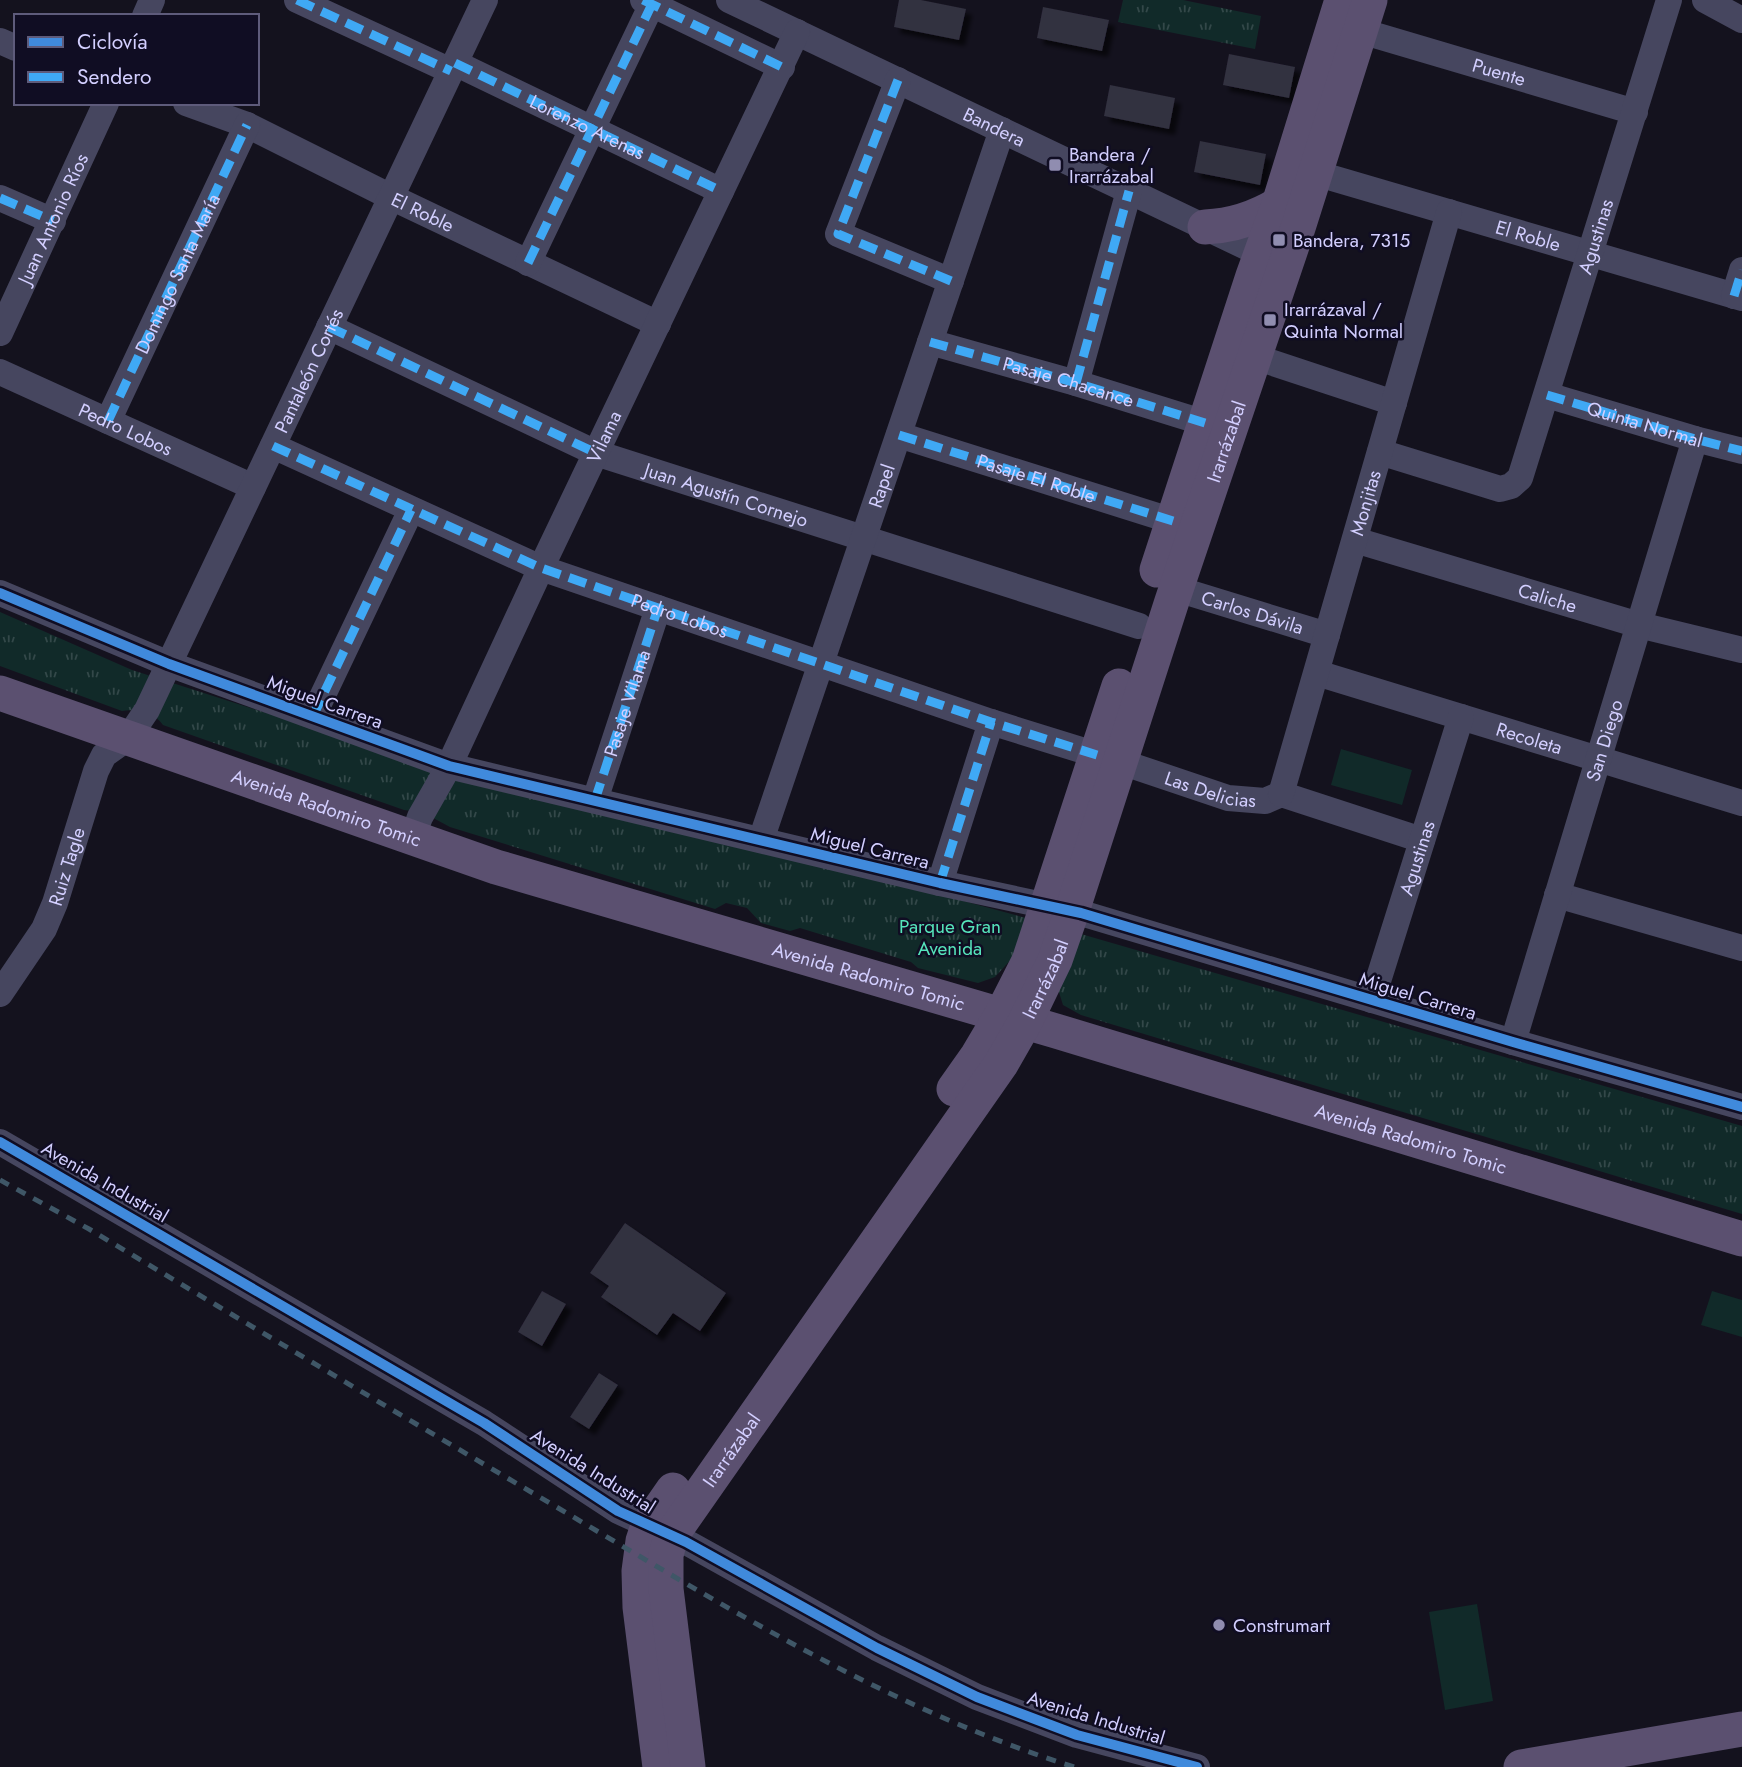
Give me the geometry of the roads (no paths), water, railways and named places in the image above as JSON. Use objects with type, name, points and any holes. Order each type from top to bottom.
[{"type":"main road","name":"Irarrázabal","points":[[660,1767],[640,1607],[640,1557],[1001,1064],[1013,1019],[1055,960],[1060,909],[1109,759],[1177,589],[1255,357],[1273,258],[1279,204],[1342,0]]},
{"type":"main road","name":"Irarrázabal","points":[[1109,759],[1139,626],[1205,423],[1273,258],[1315,173],[1366,15]]},
{"type":"main road","points":[[1205,227],[1250,219],[1279,204]]},
{"type":"main road","name":"Avenida Radomiro Tomic","points":[[0,692],[508,871],[1742,1238]]},
{"type":"main road","name":"Irarrázabal","points":[[660,1531],[666,1555],[666,1589],[688,1767]]},
{"type":"main road","points":[[1521,1767],[1742,1730]]},
{"type":"street","name":"Lorenzo Arenas","points":[[297,0],[592,129],[721,191]]},
{"type":"street","name":"Pantaleón Cortés","points":[[128,738],[147,710],[485,0]]},
{"type":"street","name":"Bandera","points":[[729,0],[1273,258]]},
{"type":"street","name":"Agustinas","points":[[1380,452],[1500,489],[1516,483],[1523,472],[1669,0]]},
{"type":"street","points":[[1705,0],[1742,20]]},
{"type":"street","points":[[528,263],[592,129],[647,2],[782,67]]},
{"type":"street","name":"Puente","points":[[1366,15],[1635,112]]},
{"type":"street","name":"Vilama","points":[[412,839],[420,817],[449,766],[797,32]]},
{"type":"street","points":[[898,80],[838,234],[951,281]]},
{"type":"street","name":"Juan Antonio Ríos","points":[[0,333],[105,105]]},
{"type":"street","name":"El Roble","points":[[192,105],[247,125],[658,324]]},
{"type":"street","name":"Domingo Santa María","points":[[108,421],[247,125]]},
{"type":"street","name":"Rapel","points":[[761,840],[1002,130]]},
{"type":"street","name":"El Roble","points":[[1315,173],[1738,297]]},
{"type":"street","points":[[1076,383],[1129,191]]},
{"type":"street","points":[[0,198],[53,221]]},
{"type":"street","name":"Monjitas","points":[[1281,794],[1449,212]]},
{"type":"street","points":[[1738,297],[1742,270]]},
{"type":"street","name":"Juan Agustín Cornejo","points":[[329,327],[596,453],[1139,626]]},
{"type":"street","name":"Pasaje Chacance","points":[[930,342],[1205,423]]},
{"type":"street","points":[[1255,357],[1394,403]]},
{"type":"street","name":"Pedro Lobos","points":[[0,372],[253,486]]},
{"type":"street","name":"Quinta Normal","points":[[1547,395],[1742,451]]},
{"type":"street","name":"Pasaje El Roble","points":[[899,435],[1173,521]]},
{"type":"street","name":"San Diego","points":[[1513,1042],[1695,439]]},
{"type":"street","name":"Pedro Lobos","points":[[273,446],[541,569],[991,722],[1109,759]]},
{"type":"street","points":[[313,716],[411,510]]},
{"type":"street","name":"Caliche","points":[[1355,540],[1639,625],[1742,650]]},
{"type":"street","name":"Carlos Dávila","points":[[1177,589],[1327,635]]},
{"type":"street","name":"Miguel Carrera","points":[[0,593],[169,664],[449,766],[1060,909],[1742,1107]]},
{"type":"street","name":"Pasaje Vilama","points":[[595,800],[658,608]]},
{"type":"street","name":"Recoleta","points":[[1317,673],[1742,803]]},
{"type":"street","name":"Agustinas","points":[[1372,1000],[1461,717]]},
{"type":"street","points":[[940,883],[991,722]]},
{"type":"street","name":"Ruiz Tagle","points":[[0,994],[44,929],[55,903],[96,771],[104,755],[128,738]]},
{"type":"street","name":"Las Delicias","points":[[1109,759],[1228,798],[1265,801],[1281,794],[1422,840]]},
{"type":"street","points":[[1557,895],[1742,948]]},
{"type":"street","name":"Avenida Industrial","points":[[0,1142],[472,1416],[618,1511],[686,1542],[877,1648],[977,1697],[1077,1735],[1197,1767]]},
{"type":"railway","points":[[0,1180],[89,1229],[631,1551],[815,1656],[942,1717],[1007,1744],[1074,1767]]},
{"type":"place","name":"Bandera / Irarrázabal","points":[[1055,165]]},
{"type":"place","name":"Bandera, 7315","points":[[1279,240]]},
{"type":"place","name":"Irarrázaval / Quinta Normal","points":[[1270,320]]},
{"type":"place","name":"Construmart","points":[[1219,1625]]},
{"type":"park label","name":"Parque Gran Avenida","points":[[950,937]]}]
